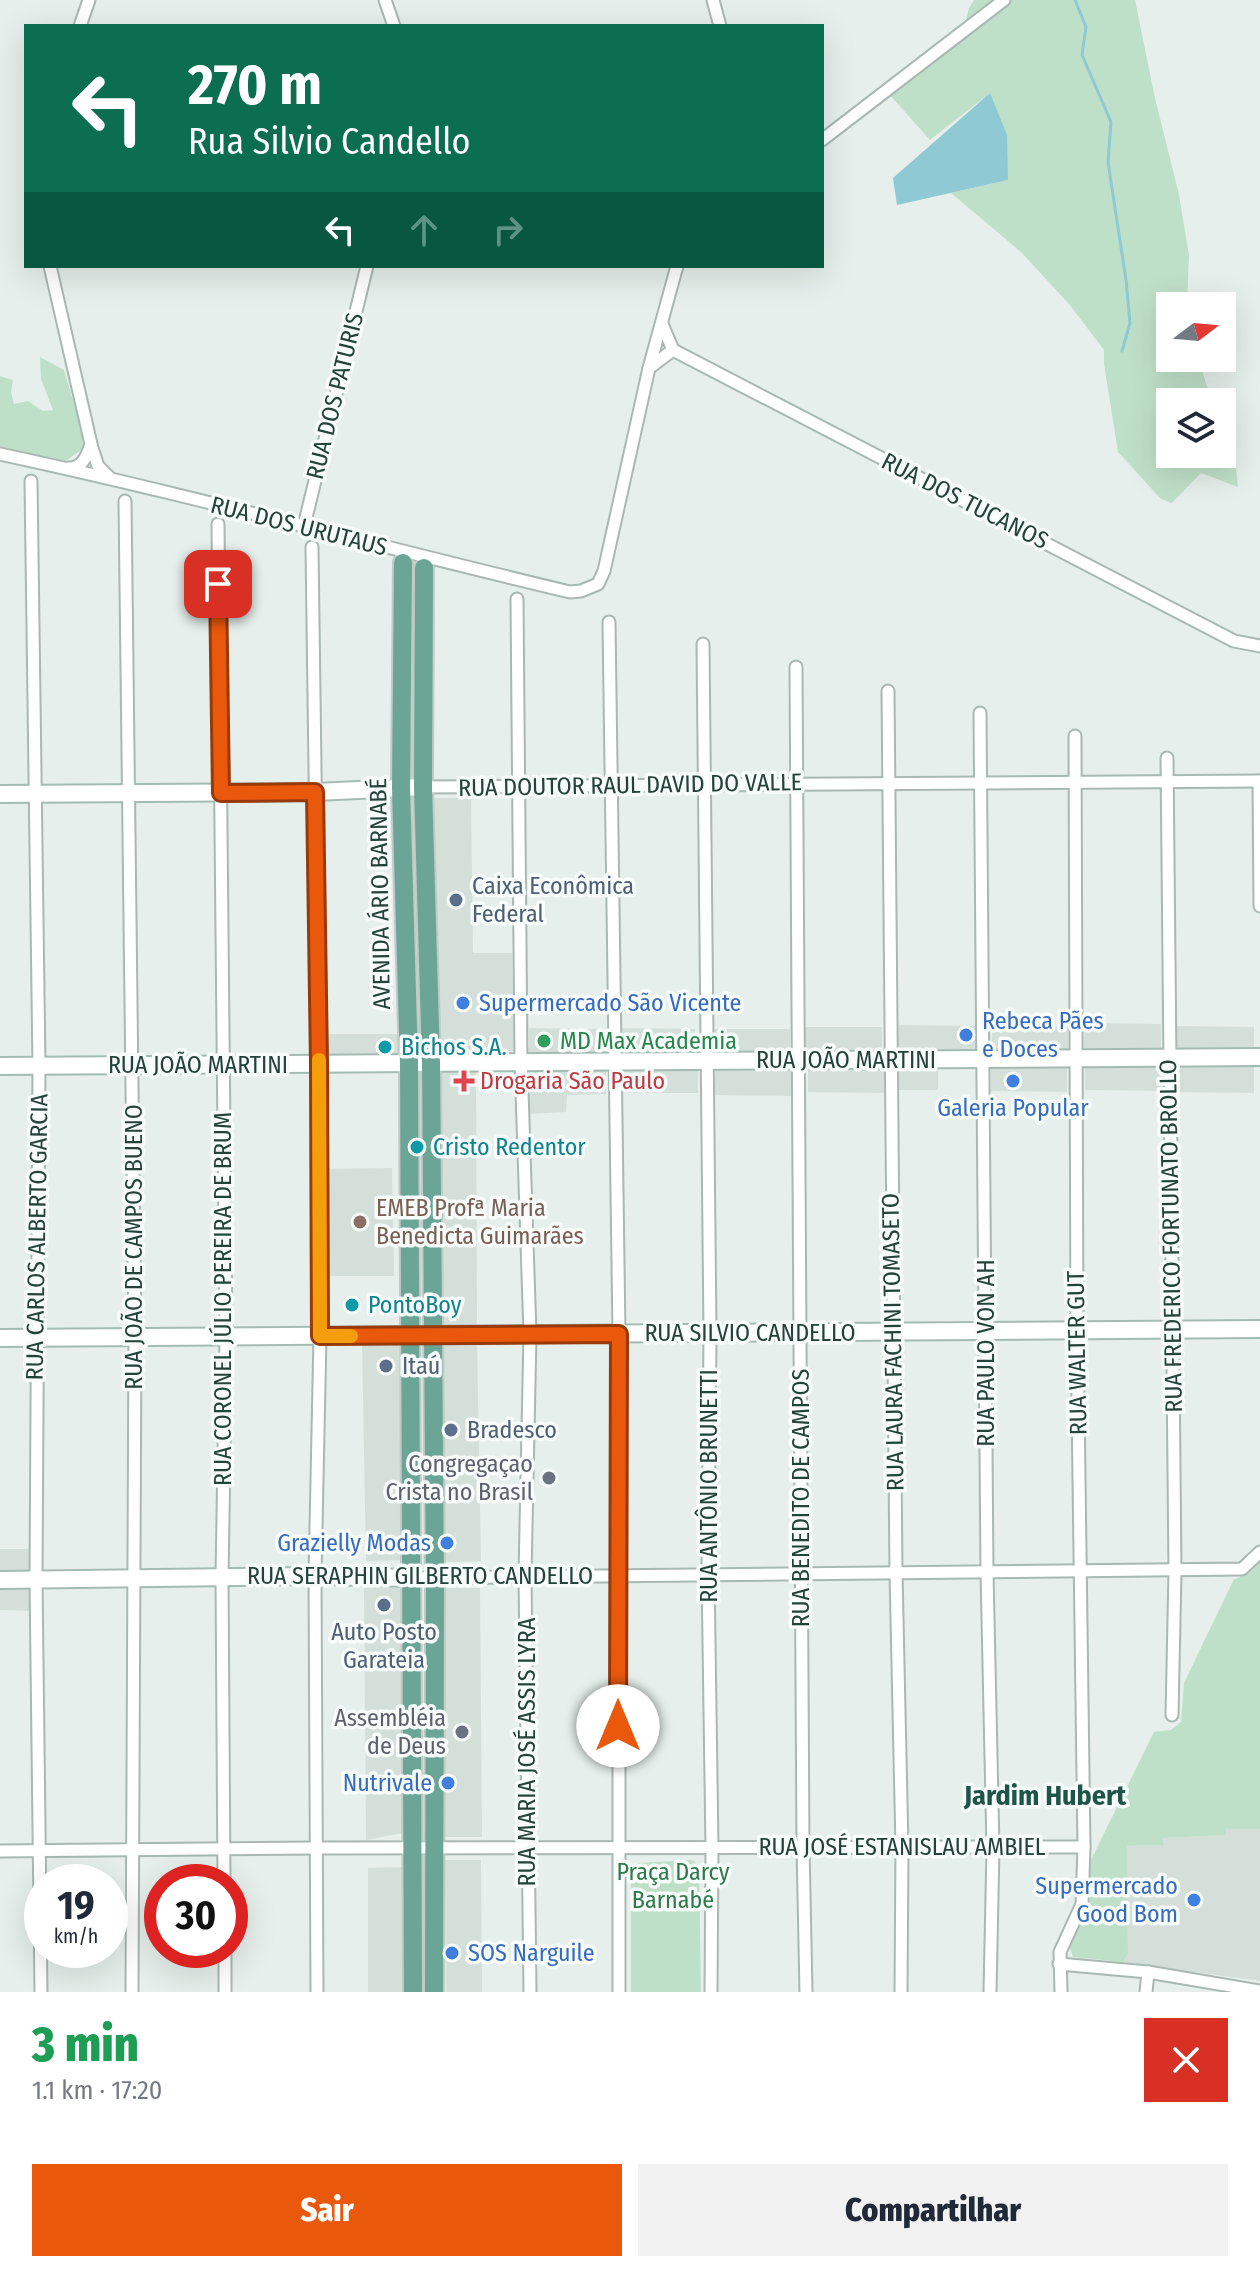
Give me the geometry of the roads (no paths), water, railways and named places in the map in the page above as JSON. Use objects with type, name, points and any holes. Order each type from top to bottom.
[{"type":"main road","name":"AVENIDA ÁRIO BARNABÉ","points":[[403,563],[401,788],[409,1063],[413,1992]]},
{"type":"main road","name":"AVENIDA ÁRIO BARNABÉ","points":[[424,568],[423,787],[431,1063],[435,1578],[434,1992]]},
{"type":"main road","points":[[404,611],[415,604],[421,606],[424,612]]},
{"type":"street","points":[[81,24],[89,0]]},
{"type":"street","points":[[385,0],[393,24]]},
{"type":"street","points":[[713,0],[719,24]]},
{"type":"street","points":[[824,138],[1004,0]]},
{"type":"street","points":[[50,268],[91,444],[104,475],[117,481]]},
{"type":"street","name":"RUA DOS PATURIS","points":[[304,526],[367,268]]},
{"type":"street","points":[[649,368],[676,268]]},
{"type":"street","points":[[649,368],[673,350],[661,324]]},
{"type":"street","name":"RUA DOS TUCANOS","points":[[673,350],[1234,641],[1260,646]]},
{"type":"street","name":"RUA DOS URUTAUS","points":[[0,454],[570,592],[581,591],[598,584],[604,571],[649,368]]},
{"type":"street","points":[[63,467],[74,468],[81,464],[91,444]]},
{"type":"street","name":"RUA CARLOS ALBERTO GARCIA","points":[[31,481],[39,1066],[36,1579],[41,1992]]},
{"type":"street","name":"RUA JOÃO DE CAMPOS BUENO","points":[[125,501],[135,1337],[132,1992]]},
{"type":"street","name":"RUA CORONEL JÚLIO PEREIRA DE BRUM","points":[[218,524],[226,1337],[222,1577],[224,1864]]},
{"type":"street","points":[[312,547],[320,1336],[315,1576],[317,1992]]},
{"type":"street","name":"RUA MARIA JOSÉ ASSIS LYRA","points":[[517,599],[521,1061],[530,1334],[525,1575],[530,1992]]},
{"type":"street","points":[[609,622],[619,1334],[619,1992]]},
{"type":"street","name":"RUA ANTÔNIO BRUNETTI","points":[[703,644],[710,1333],[711,1992]]},
{"type":"street","name":"RUA BENEDITO DE CAMPOS","points":[[796,667],[806,1992]]},
{"type":"street","name":"RUA LAURA FACHINI TOMASETO","points":[[888,691],[893,1332],[902,1848],[901,1992]]},
{"type":"street","name":"RUA PAULO VON AH","points":[[980,713],[987,1572],[993,1848],[990,1992]]},
{"type":"street","name":"RUA WALTER GUT","points":[[1059,1964],[1060,1952],[1082,1904],[1084,1847],[1077,1330],[1075,736]]},
{"type":"street","name":"RUA FREDERICO FORTUNATO BROLLO","points":[[1167,758],[1175,1571],[1172,1715]]},
{"type":"street","points":[[1260,781],[1260,906]]},
{"type":"street","name":"RUA DOUTOR RAUL DAVID DO VALLE","points":[[0,794],[797,783],[1260,781]]},
{"type":"street","name":"RUA JOÃO MARTINI","points":[[0,1066],[1260,1057]]},
{"type":"street","name":"RUA SILVIO CANDELLO","points":[[0,1338],[1260,1329]]},
{"type":"street","name":"RUA SERAPHIN GILBERTO CANDELLO","points":[[0,1580],[1175,1571],[1242,1569],[1260,1552]]},
{"type":"street","name":"RUA JOSÉ ESTANISLAU AMBIEL","points":[[0,1851],[1084,1847]]},
{"type":"street","points":[[1061,1992],[1059,1964],[1148,1972],[1231,1989],[1260,1991]]},
{"type":"street","points":[[225,1968],[225,1992]]},
{"type":"street","points":[[1146,1992],[1148,1972]]},
{"type":"water","points":[[990,93],[1007,135],[1008,180],[897,205],[893,178]]},
{"type":"waterway","points":[[1075,0],[1086,27],[1082,55],[1111,122],[1108,162],[1130,323],[1122,351]]},
{"type":"place","name":"Caixa Econômica Federal","points":[[456,900]]},
{"type":"place","name":"Supermercado São Vicente","points":[[463,1003]]},
{"type":"place","name":"Rebeca Pães e Doces","points":[[966,1035]]},
{"type":"place","name":"MD Max Academia","points":[[544,1041]]},
{"type":"place","name":"Bichos S.A.","points":[[385,1047]]},
{"type":"place","name":"Drogaria São Paulo","points":[[464,1081]]},
{"type":"place","name":"Galeria Popular","points":[[1013,1081]]},
{"type":"place","name":"Cristo Redentor","points":[[417,1147]]},
{"type":"place","name":"EMEB Profª Maria Benedicta Guimarães","points":[[360,1222]]},
{"type":"place","name":"PontoBoy","points":[[352,1305]]},
{"type":"place","name":"Itaú","points":[[386,1366]]},
{"type":"place","name":"Bradesco","points":[[451,1430]]},
{"type":"place","name":"Congregaçao Crista no Brasil","points":[[549,1478]]},
{"type":"place","name":"Grazielly Modas","points":[[447,1543]]},
{"type":"place","name":"Auto Posto Garateia","points":[[384,1605]]},
{"type":"place","name":"Assembléia de Deus","points":[[462,1732]]},
{"type":"place","name":"Nutrivale","points":[[448,1783]]},
{"type":"place","name":"Supermercado Good Bom","points":[[1194,1900]]},
{"type":"place","name":"SOS Narguile","points":[[452,1953]]},
{"type":"district","name":"Jardim Hubert","points":[[1045,1795]]},
{"type":"park label","name":"Praça Darcy Barnabé","points":[[673,1886]]}]
